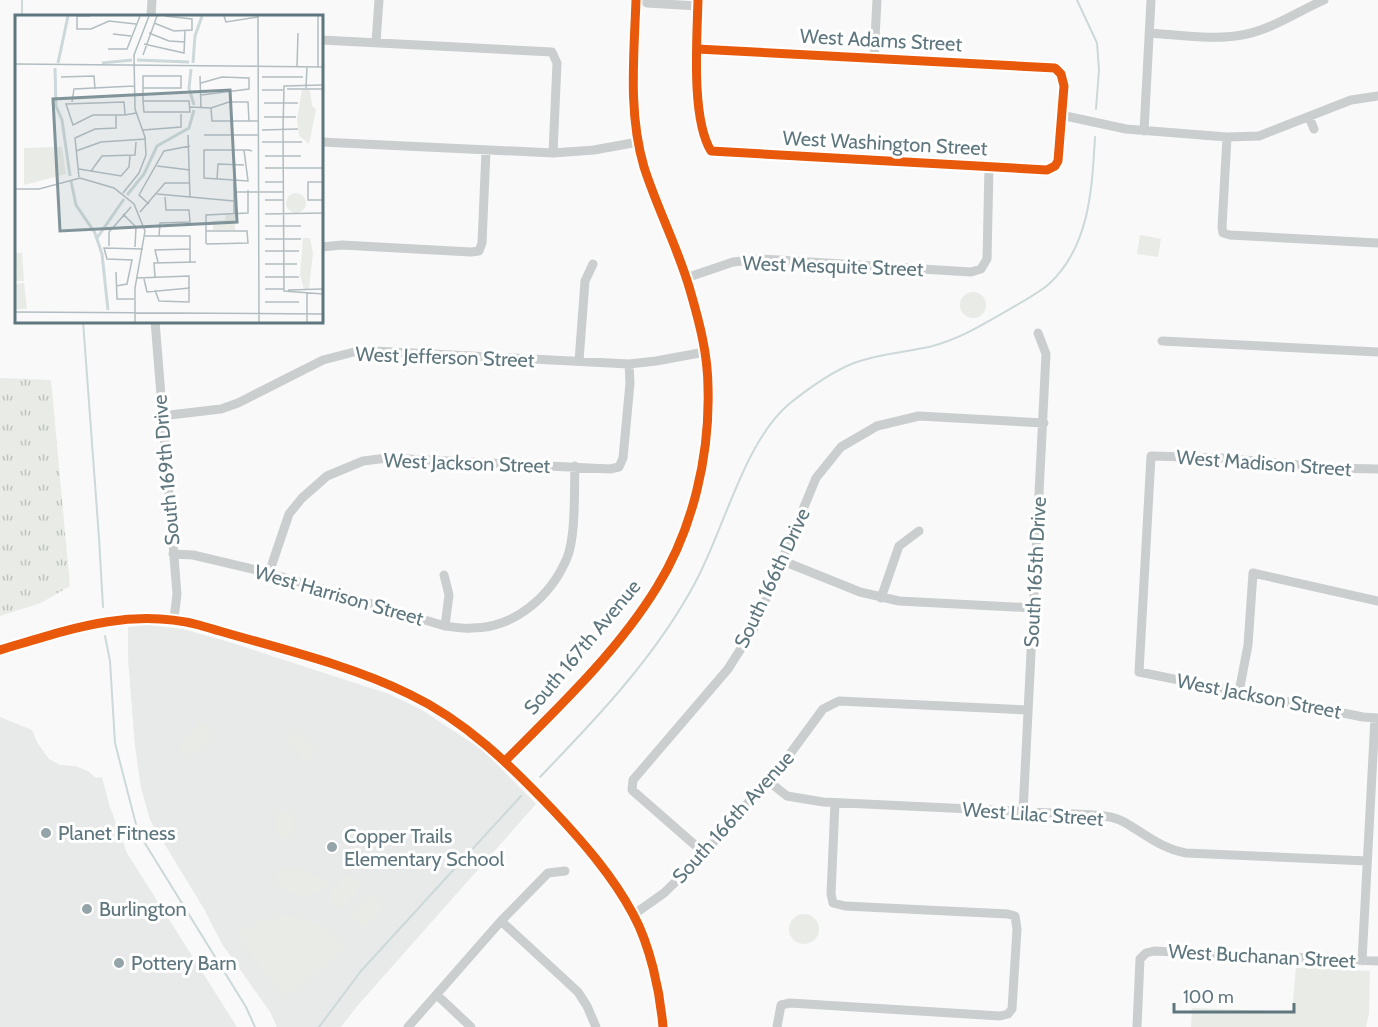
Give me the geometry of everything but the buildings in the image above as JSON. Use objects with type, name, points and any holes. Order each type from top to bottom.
[{"type":"street","points":[[376,42],[379,0]]},
{"type":"street","name":"South 167th Avenue","points":[[505,761],[599,662],[637,616],[658,585],[685,527],[701,471],[708,415],[705,352],[686,278],[638,142],[633,77],[636,0]]},
{"type":"street","points":[[643,0],[647,3],[698,3],[697,49]]},
{"type":"street","points":[[874,58],[877,0]]},
{"type":"street","points":[[1144,131],[1151,0]]},
{"type":"street","points":[[1149,33],[1234,36],[1263,29],[1324,0]]},
{"type":"street","points":[[322,40],[552,52],[557,63],[553,153]]},
{"type":"street","name":"West Adams Street","points":[[697,49],[1055,68],[1061,74],[1064,86],[1061,115]]},
{"type":"street","name":"West Washington Street","points":[[697,49],[696,82],[705,141],[711,152],[1047,170],[1055,166],[1058,161],[1061,115]]},
{"type":"street","points":[[1061,115],[1144,131],[1227,137],[1259,136],[1352,100],[1378,96]]},
{"type":"street","points":[[1309,117],[1314,129]]},
{"type":"street","points":[[1227,137],[1223,233],[1378,243]]},
{"type":"street","points":[[322,142],[553,153],[594,150],[638,142]]},
{"type":"street","points":[[322,247],[342,245],[479,251],[482,243],[486,151]]},
{"type":"street","name":"West Mesquite Street","points":[[686,278],[733,262],[760,259],[971,272],[981,269],[987,259],[989,167]]},
{"type":"street","points":[[579,361],[585,281],[593,264]]},
{"type":"street","name":"South 169th Drive","points":[[155,322],[177,594],[174,619]]},
{"type":"street","name":"South 165th Drive","points":[[1023,812],[1044,423],[1046,354],[1038,333]]},
{"type":"street","points":[[1162,341],[1378,352]]},
{"type":"street","name":"West Jefferson Street","points":[[161,416],[221,409],[238,403],[323,360],[354,352],[374,351],[629,364],[705,352]]},
{"type":"street","name":"West Jackson Street","points":[[269,573],[290,514],[302,498],[327,476],[363,461],[387,458],[610,469],[619,467],[623,458],[630,382],[629,364]]},
{"type":"street","name":"South 166th Drive","points":[[704,854],[632,790],[633,780],[728,669],[754,628],[816,478],[841,447],[877,426],[919,416],[1044,423]]},
{"type":"street","name":"West Madison Street","points":[[1139,672],[1151,456],[1222,458],[1330,468],[1378,469]]},
{"type":"street","name":"West Harrison Street","points":[[173,554],[193,555],[269,573],[445,626],[473,628],[504,622],[526,611],[538,601],[567,558],[572,532],[575,466]]},
{"type":"street","points":[[881,598],[899,546],[919,531]]},
{"type":"street","points":[[783,561],[860,592],[881,598],[899,601],[1033,608]]},
{"type":"street","points":[[1239,692],[1248,645],[1253,573],[1378,601]]},
{"type":"street","points":[[444,575],[449,595],[445,626]]},
{"type":"street","points":[[0,650],[105,622],[136,618],[174,619],[280,649],[384,682],[411,694],[458,722],[505,761],[590,850],[633,915],[656,981],[663,1027]]},
{"type":"street","name":"West Jackson Street","points":[[1139,672],[1376,718]]},
{"type":"street","name":"South 166th Avenue","points":[[633,915],[664,893],[704,854],[787,758],[823,710],[839,701],[1028,710]]},
{"type":"street","points":[[1362,961],[1367,861],[1375,794],[1376,718]]},
{"type":"street","name":"West Lilac Street","points":[[767,780],[787,796],[835,802],[1074,814],[1123,821],[1171,850],[1186,853],[1367,861]]},
{"type":"street","points":[[777,1027],[781,1005],[802,1004],[1000,1016],[1008,1014],[1012,1009],[1017,929],[1015,916],[845,906],[832,903],[835,802]]},
{"type":"street","points":[[408,1027],[501,921],[548,873],[565,871]]},
{"type":"street","points":[[501,921],[578,992],[596,1027]]},
{"type":"street","name":"West Buchanan Street","points":[[1137,1027],[1140,959],[1146,953],[1154,951],[1378,961]]},
{"type":"street","points":[[436,994],[471,1027]]},
{"type":"shaded area","name":"Copper Trails Elementary School","points":[[148,625],[183,629],[229,642],[389,694],[422,710],[484,751],[536,804],[341,1027],[277,1027],[270,1012],[222,944],[204,909],[150,820],[141,788],[135,746],[128,659],[128,627]]},
{"type":"shaded area","points":[[0,717],[32,730],[38,744],[49,759],[60,765],[75,766],[88,771],[96,778],[102,777],[127,853],[237,1027],[0,1027]]},
{"type":"green space","points":[[1140,235],[1161,239],[1158,257],[1137,254]]},
{"type":"green space","points":[[973,292],[982,296],[986,305],[982,314],[973,318],[964,314],[960,305],[964,296]]},
{"type":"green space","points":[[0,378],[51,380],[70,586],[41,603],[0,616]]},
{"type":"green space","points":[[201,722],[214,736],[190,758],[178,746]]},
{"type":"green space","points":[[297,729],[316,750],[305,761],[285,739]]},
{"type":"green space","points":[[277,810],[294,811],[292,838],[276,837]]},
{"type":"green space","points":[[283,868],[310,871],[312,873],[310,875],[322,878],[329,884],[313,894],[283,891],[276,881],[278,873]]},
{"type":"green space","points":[[347,874],[361,886],[341,909],[327,897]]},
{"type":"green space","points":[[370,894],[384,906],[364,929],[350,917]]},
{"type":"green space","points":[[804,914],[810,915],[818,923],[818,935],[810,943],[804,944],[798,943],[790,935],[789,929],[790,923],[798,915]]},
{"type":"green space","points":[[287,916],[306,919],[320,925],[333,934],[346,948],[289,995],[282,994],[236,935],[260,922]]},
{"type":"green space","points":[[1296,967],[1370,971],[1369,1014],[1366,1027],[1191,1027],[1192,1008],[1292,1012]]},
{"type":"waterway","points":[[22,0],[22,15]]},
{"type":"waterway","points":[[1077,0],[1097,43],[1099,70],[1096,109]]},
{"type":"waterway","points":[[540,777],[604,709],[662,636],[706,562],[736,488],[759,441],[773,420],[789,404],[820,381],[854,363],[882,355],[929,347],[968,333],[1038,292],[1063,269],[1081,234],[1086,215],[1095,137]]},
{"type":"waterway","points":[[83,322],[103,607]]},
{"type":"waterway","points":[[105,636],[110,661],[115,743],[138,832],[246,1007],[255,1027]]},
{"type":"waterway","points":[[319,1027],[361,971],[521,796]]},
{"type":"cycle path","points":[[505,761],[606,656],[657,587],[680,541],[697,491],[702,465],[708,413],[708,375],[705,350],[685,274],[649,182],[639,147],[633,84],[636,0]]},
{"type":"cycle path","points":[[697,49],[1055,68],[1061,74],[1064,86],[1058,161],[1055,166],[1047,170],[711,151],[700,119],[698,99],[696,57],[698,0]]},
{"type":"cycle path","points":[[0,650],[98,623],[148,618],[173,620],[306,655],[384,683],[430,705],[450,717],[504,761],[564,822],[606,872],[639,926],[657,984],[663,1027]]},
{"type":"place","name":"Planet Fitness","points":[[46,833]]},
{"type":"place","name":"Copper Trails Elementary School","points":[[332,847]]},
{"type":"place","name":"Burlington","points":[[87,909]]},
{"type":"place","name":"Pottery Barn","points":[[119,963]]}]
